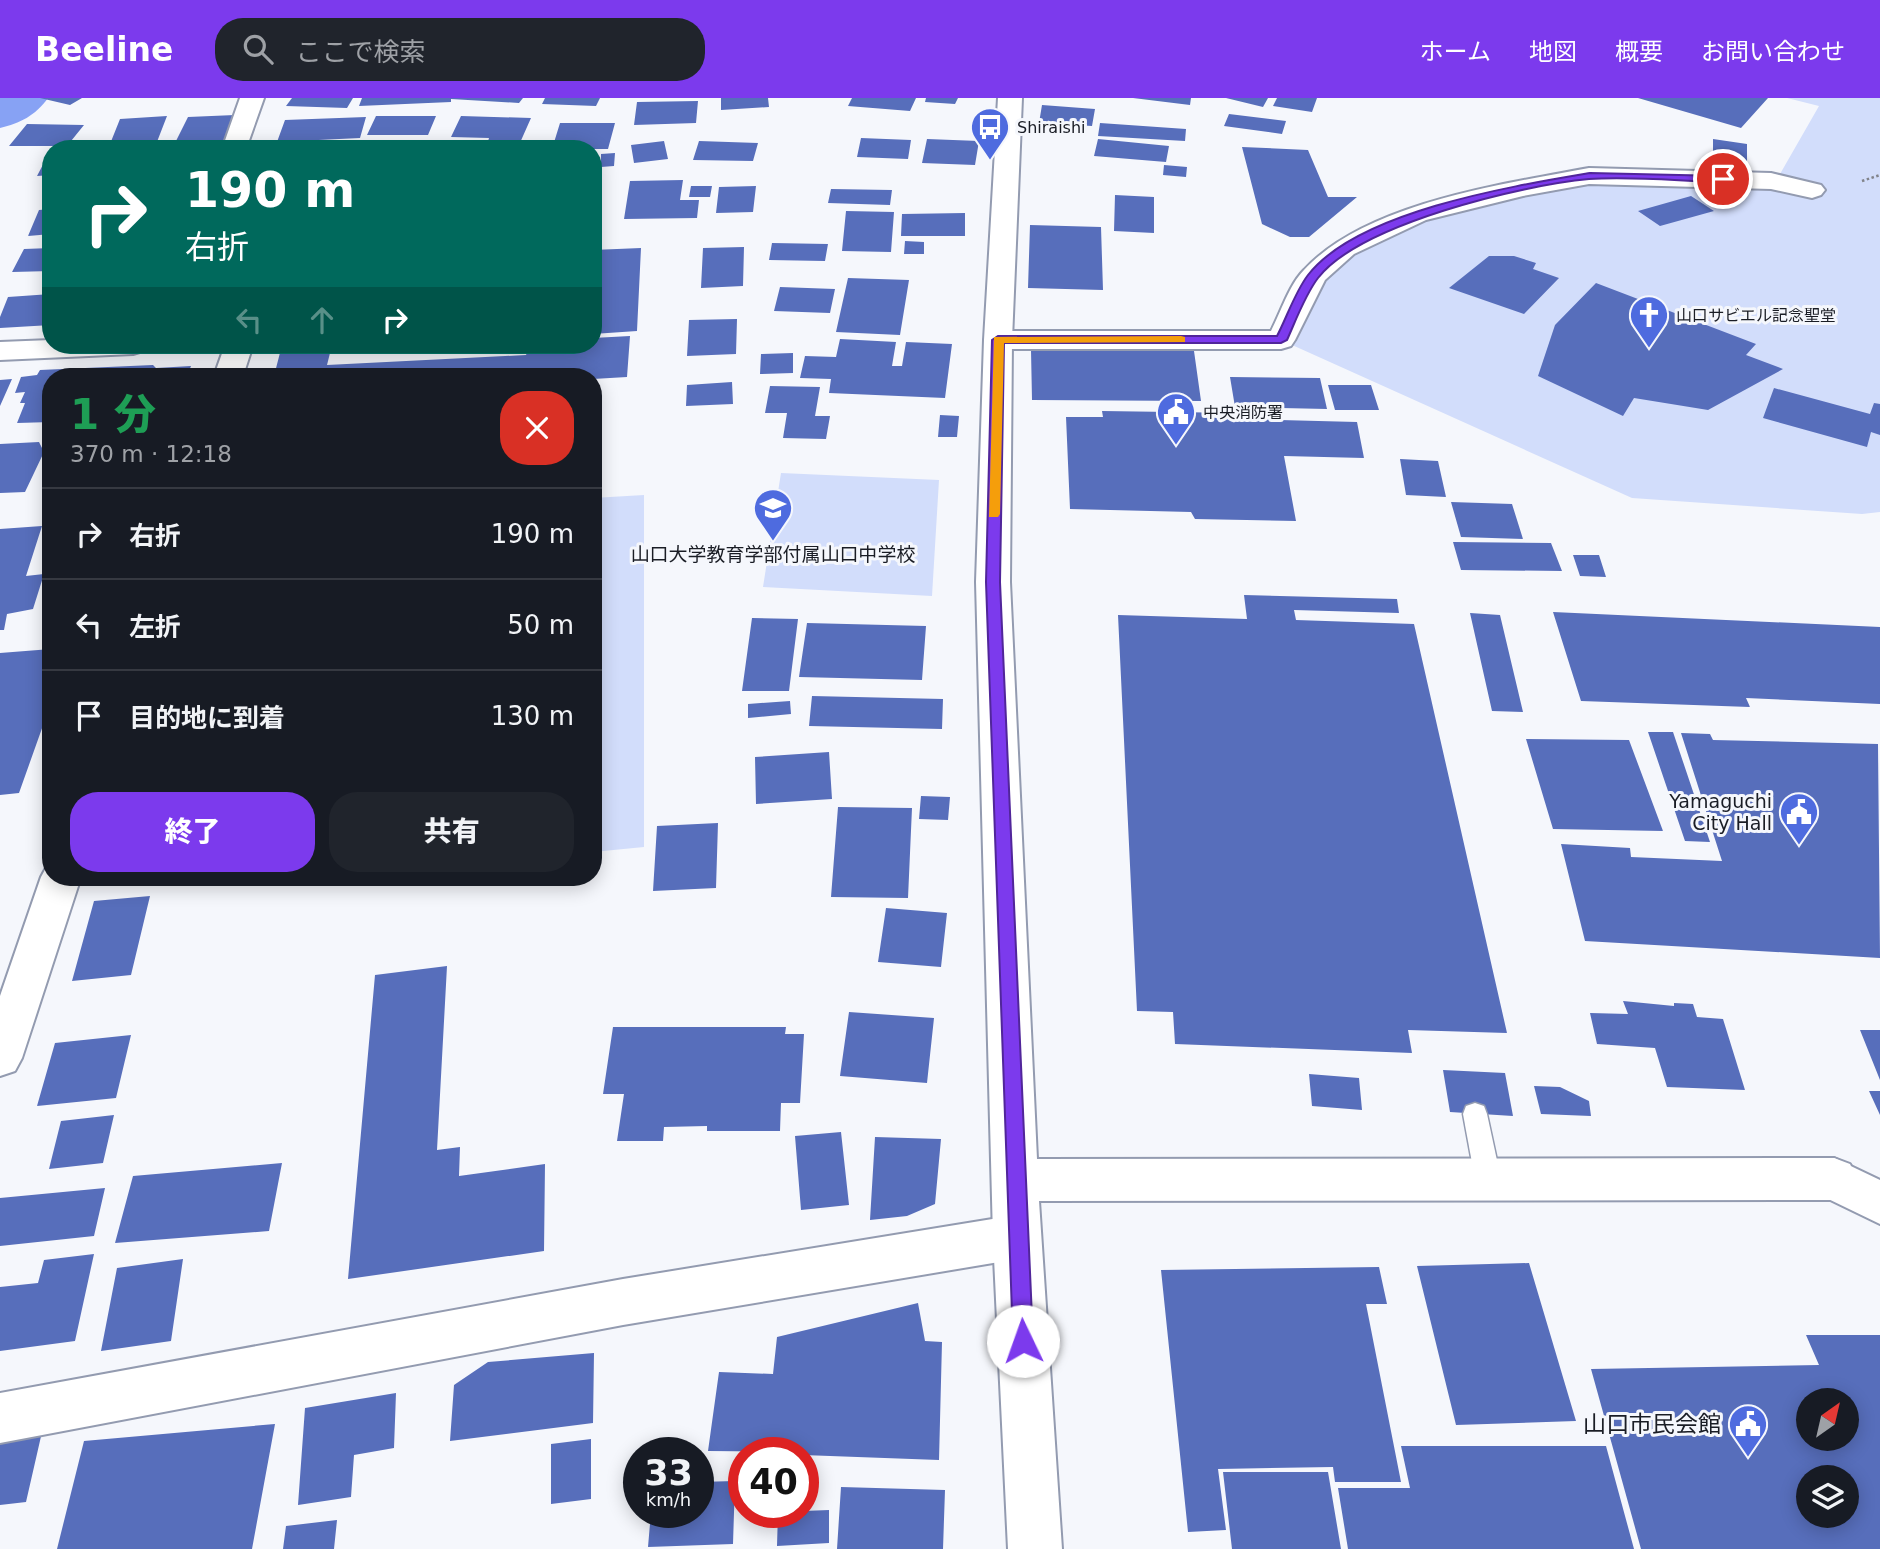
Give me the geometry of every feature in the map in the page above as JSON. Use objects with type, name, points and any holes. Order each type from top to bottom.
[{"type":"street","points":[[237,140],[252,98]]},
{"type":"street","points":[[1010,98],[998,340],[993,582],[1017,1237],[1035,1549]]},
{"type":"street","points":[[998,340],[1281,340],[1313,276],[1345,248],[1417,214],[1523,188],[1590,176],[1650,176],[1771,181],[1812,190]]},
{"type":"street","points":[[0,351],[42,349]]},
{"type":"street","points":[[0,1058],[58,886]]},
{"type":"street","points":[[1015,1180],[1835,1179],[1880,1203]]},
{"type":"street","points":[[0,1418],[623,1302],[1017,1237]]},
{"type":"lane","points":[[1475,1114],[1488,1179]]},
{"type":"path","points":[[1862,181],[1880,175]]},
{"type":"shaded area","points":[[1787,98],[1880,98],[1880,512],[1862,514],[1632,498],[1281,340],[1313,276],[1417,214],[1589,176],[1776,181],[1819,106]]},
{"type":"shaded area","points":[[781,473],[939,480],[932,596],[763,587]]},
{"type":"shaded area","points":[[644,495],[644,847],[602,851],[602,497]]},
{"type":"building","points":[[40,98],[82,98],[70,105]]},
{"type":"building","points":[[292,98],[353,98],[347,108],[286,106]]},
{"type":"building","points":[[362,98],[523,98],[519,103],[451,99],[451,102],[359,106]]},
{"type":"building","points":[[545,98],[600,98],[596,106],[542,104]]},
{"type":"building","points":[[721,98],[768,98],[769,107],[721,110]]},
{"type":"building","points":[[852,98],[916,98],[910,111],[848,106]]},
{"type":"building","points":[[926,98],[958,98],[955,104],[925,102]]},
{"type":"building","points":[[1133,98],[1191,98],[1190,105]]},
{"type":"building","points":[[1226,98],[1268,98],[1263,107]]},
{"type":"building","points":[[1277,98],[1317,98],[1312,112],[1273,106]]},
{"type":"building","points":[[1638,98],[1768,98],[1741,128]]},
{"type":"building","points":[[698,101],[696,123],[634,125],[637,102]]},
{"type":"building","points":[[1042,105],[1095,109],[1092,126],[1039,123]]},
{"type":"building","points":[[1229,114],[1286,121],[1282,134],[1224,126]]},
{"type":"building","points":[[235,115],[224,140],[176,140],[188,117]]},
{"type":"building","points":[[167,116],[158,140],[112,140],[120,119]]},
{"type":"building","points":[[376,116],[436,116],[428,135],[367,135]]},
{"type":"building","points":[[461,116],[531,118],[521,140],[451,137]]},
{"type":"building","points":[[366,117],[360,138],[278,140],[285,120]]},
{"type":"building","points":[[560,123],[615,123],[608,149],[602,149],[602,140],[555,140]]},
{"type":"building","points":[[1100,123],[1186,129],[1185,141],[1098,136]]},
{"type":"building","points":[[27,124],[84,125],[72,140],[42,140],[42,146],[9,146]]},
{"type":"building","points":[[861,138],[911,140],[908,159],[857,157]]},
{"type":"building","points":[[927,139],[979,141],[975,165],[922,163]]},
{"type":"building","points":[[1098,139],[1169,146],[1166,162],[1094,156]]},
{"type":"building","points":[[1713,139],[1747,144],[1747,168],[1713,163]]},
{"type":"building","points":[[664,141],[668,159],[634,163],[631,145]]},
{"type":"building","points":[[699,141],[758,143],[753,161],[693,160]]},
{"type":"building","points":[[1242,147],[1308,150],[1328,197],[1357,197],[1309,237],[1290,237],[1262,224]]},
{"type":"building","points":[[615,153],[614,166],[602,167],[602,154]]},
{"type":"building","points":[[1164,165],[1187,167],[1186,177],[1163,175]]},
{"type":"building","points":[[683,180],[680,200],[699,200],[697,218],[624,219],[630,181]]},
{"type":"building","points":[[691,186],[712,186],[710,197],[689,197]]},
{"type":"building","points":[[756,186],[753,212],[716,213],[719,187]]},
{"type":"building","points":[[831,189],[892,190],[890,205],[828,203]]},
{"type":"building","points":[[1115,195],[1154,197],[1154,233],[1114,231]]},
{"type":"building","points":[[1691,196],[1714,211],[1660,226],[1638,211]]},
{"type":"building","points":[[39,210],[42,210],[42,235],[28,236]]},
{"type":"building","points":[[846,211],[894,212],[891,252],[842,251]]},
{"type":"building","points":[[965,213],[965,236],[901,236],[902,214]]},
{"type":"building","points":[[1030,225],[1101,227],[1103,290],[1028,288]]},
{"type":"building","points":[[905,241],[924,242],[924,254],[904,254]]},
{"type":"building","points":[[772,243],[828,244],[825,261],[769,260]]},
{"type":"building","points":[[744,247],[743,286],[701,288],[703,248]]},
{"type":"building","points":[[42,248],[42,271],[12,272],[24,249]]},
{"type":"building","points":[[641,248],[637,331],[602,333],[602,250]]},
{"type":"building","points":[[1489,256],[1514,256],[1536,263],[1533,269],[1559,278],[1524,314],[1449,288]]},
{"type":"building","points":[[848,278],[909,280],[900,335],[836,332]]},
{"type":"building","name":"山口サビエル記念聖堂","points":[[1596,283],[1756,344],[1746,355],[1783,369],[1708,410],[1634,398],[1623,416],[1538,376],[1555,325]]},
{"type":"building","points":[[780,287],[835,289],[830,313],[774,311]]},
{"type":"building","points":[[42,295],[42,326],[0,328],[0,317],[8,297]]},
{"type":"building","points":[[737,319],[736,354],[687,356],[689,320]]},
{"type":"building","points":[[630,336],[627,377],[602,378],[602,368],[276,368],[280,354],[330,354],[327,365],[526,354],[602,354],[602,338]]},
{"type":"building","points":[[840,339],[896,342],[892,366],[902,366],[906,342],[952,344],[945,398],[829,393],[831,379],[800,378],[805,356],[836,357]]},
{"type":"building","points":[[1031,350],[1194,351],[1201,401],[1032,400]]},
{"type":"building","points":[[793,353],[793,373],[760,374],[761,354]]},
{"type":"building","points":[[153,365],[156,368],[85,368]]},
{"type":"building","points":[[191,366],[190,368],[156,368]]},
{"type":"building","points":[[40,370],[42,422],[17,423],[25,403],[20,403],[25,392],[15,393],[21,377],[37,375]]},
{"type":"building","points":[[1230,377],[1320,378],[1327,409],[1235,407]]},
{"type":"building","points":[[12,379],[0,406],[0,380]]},
{"type":"building","points":[[732,382],[733,404],[686,406],[687,385]]},
{"type":"building","points":[[1328,385],[1371,385],[1379,410],[1335,410]]},
{"type":"building","points":[[770,386],[820,387],[815,416],[830,416],[826,439],[783,438],[787,413],[765,413]]},
{"type":"building","points":[[1774,388],[1870,414],[1874,403],[1880,404],[1880,435],[1871,432],[1867,447],[1763,418]]},
{"type":"building","points":[[1102,411],[1241,413],[1242,419],[1357,422],[1364,458],[1284,456],[1296,521],[1195,519],[1191,512],[1070,509],[1066,417],[1103,417]]},
{"type":"building","points":[[940,415],[959,416],[957,437],[938,437]]},
{"type":"building","points":[[39,442],[42,456],[25,492],[0,493],[0,444]]},
{"type":"building","points":[[1400,459],[1438,461],[1446,497],[1406,495]]},
{"type":"building","points":[[1451,502],[1512,504],[1523,539],[1461,537]]},
{"type":"building","points":[[42,526],[26,576],[42,574],[33,609],[7,614],[4,630],[0,630],[0,529]]},
{"type":"building","points":[[1453,542],[1551,543],[1562,571],[1461,570]]},
{"type":"building","points":[[1573,555],[1599,555],[1606,577],[1580,576]]},
{"type":"building","points":[[1244,595],[1397,599],[1399,613],[1294,610],[1296,620],[1414,624],[1507,1033],[1408,1030],[1412,1053],[1175,1044],[1173,1012],[1137,1011],[1118,615],[1247,619]]},
{"type":"building","points":[[1553,612],[1880,627],[1880,704],[1746,698],[1750,707],[1581,701]]},
{"type":"building","points":[[1470,613],[1500,615],[1523,712],[1492,711]]},
{"type":"building","points":[[752,618],[798,619],[789,691],[742,691]]},
{"type":"building","points":[[807,623],[926,626],[922,680],[799,677]]},
{"type":"building","points":[[42,650],[42,728],[19,793],[0,795],[0,653]]},
{"type":"building","points":[[812,696],[943,699],[942,729],[809,726]]},
{"type":"building","points":[[790,701],[791,714],[748,718],[748,704]]},
{"type":"building","points":[[1648,732],[1673,732],[1710,842],[1685,841]]},
{"type":"building","name":"Yamaguchi City Hall","points":[[1681,733],[1710,734],[1713,740],[1878,744],[1880,958],[1585,941],[1561,844],[1630,848],[1631,857],[1722,861]]},
{"type":"building","points":[[1526,739],[1629,740],[1663,831],[1553,829]]},
{"type":"building","points":[[829,752],[832,799],[756,804],[755,757]]},
{"type":"building","points":[[921,796],[950,797],[948,820],[919,819]]},
{"type":"building","points":[[838,807],[912,808],[908,898],[831,897]]},
{"type":"building","points":[[718,823],[716,888],[653,891],[657,826]]},
{"type":"building","points":[[150,896],[131,975],[72,981],[94,901]]},
{"type":"building","points":[[886,908],[947,913],[941,967],[878,962]]},
{"type":"building","points":[[447,966],[437,1150],[460,1147],[459,1176],[545,1164],[544,1251],[348,1279],[375,975]]},
{"type":"building","points":[[1623,1001],[1674,1006],[1674,1003],[1693,1004],[1697,1017],[1723,1019],[1745,1090],[1667,1087],[1655,1048],[1597,1044],[1590,1013],[1628,1014]]},
{"type":"building","points":[[849,1012],[934,1018],[927,1083],[840,1076]]},
{"type":"building","points":[[613,1027],[786,1027],[785,1034],[804,1034],[800,1103],[781,1103],[780,1131],[707,1131],[707,1126],[664,1127],[663,1141],[617,1141],[624,1094],[603,1094]]},
{"type":"building","points":[[1860,1030],[1880,1030],[1880,1080]]},
{"type":"building","points":[[131,1035],[116,1098],[37,1106],[55,1043]]},
{"type":"building","points":[[1443,1070],[1505,1073],[1513,1116],[1450,1112]]},
{"type":"building","points":[[1309,1074],[1359,1078],[1362,1110],[1312,1106]]},
{"type":"building","points":[[1534,1086],[1560,1087],[1589,1101],[1591,1116],[1541,1114]]},
{"type":"building","points":[[1869,1091],[1880,1091],[1880,1115]]},
{"type":"building","points":[[114,1115],[103,1163],[49,1169],[61,1121]]},
{"type":"building","points":[[841,1132],[849,1205],[801,1210],[795,1136]]},
{"type":"building","points":[[875,1137],[941,1139],[935,1204],[907,1216],[870,1220]]},
{"type":"building","points":[[282,1163],[269,1231],[115,1243],[133,1176]]},
{"type":"building","points":[[105,1188],[94,1236],[0,1246],[0,1198]]},
{"type":"building","points":[[94,1254],[75,1341],[0,1351],[0,1287],[38,1283],[44,1260]]},
{"type":"building","points":[[183,1259],[171,1341],[101,1351],[117,1268]]},
{"type":"building","points":[[1529,1263],[1576,1421],[1456,1425],[1417,1266]]},
{"type":"building","points":[[1379,1267],[1387,1304],[1366,1304],[1401,1482],[1335,1482],[1333,1467],[1218,1469],[1226,1530],[1188,1532],[1161,1270]]},
{"type":"building","points":[[918,1303],[925,1341],[942,1342],[939,1460],[819,1456],[819,1437],[728,1437],[728,1451],[714,1451],[714,1437],[710,1437],[719,1372],[773,1374],[777,1337]]},
{"type":"building","name":"山口市民会館","points":[[1806,1335],[1880,1335],[1880,1549],[1641,1549],[1591,1369],[1819,1365]]},
{"type":"building","points":[[594,1353],[593,1423],[450,1441],[454,1385],[488,1362]]},
{"type":"building","points":[[396,1393],[394,1448],[354,1455],[351,1497],[298,1505],[305,1408]]},
{"type":"building","points":[[275,1424],[252,1549],[57,1549],[84,1441]]},
{"type":"building","points":[[42,1432],[26,1502],[0,1505],[0,1438]]},
{"type":"building","points":[[591,1439],[591,1499],[551,1504],[551,1444]]},
{"type":"building","points":[[1401,1446],[1606,1446],[1634,1549],[1348,1549],[1338,1488],[1410,1488]]},
{"type":"building","points":[[1223,1472],[1328,1472],[1341,1549],[1232,1549]]},
{"type":"building","points":[[728,1481],[728,1528],[734,1528],[733,1544],[648,1547],[650,1528],[714,1528],[714,1482]]},
{"type":"building","points":[[841,1487],[945,1490],[943,1549],[837,1549]]},
{"type":"building","points":[[819,1510],[829,1510],[829,1543],[777,1546],[778,1528],[819,1528]]},
{"type":"building","points":[[337,1520],[334,1549],[283,1549],[286,1526]]},
{"type":"waterway","points":[[0,112],[21,98]]},
{"type":"slow traffic","points":[[994,514],[998,340],[1181,340]]},
{"type":"place","name":"Shiraishi","points":[[990,161]]},
{"type":"place","name":"山口サビエル記念聖堂","points":[[1649,349]]},
{"type":"place","name":"中央消防署","points":[[1176,446]]},
{"type":"place","name":"山口大学教育学部付属山口中学校","points":[[773,542]]},
{"type":"place","name":"Yamaguchi City Hall","points":[[1799,846]]},
{"type":"place","name":"山口市民会館","points":[[1748,1458]]},
{"type":"route","points":[[1023,1341],[993,582],[998,340],[1281,340],[1313,276],[1345,248],[1417,214],[1523,188],[1590,176],[1723,179]]}]
